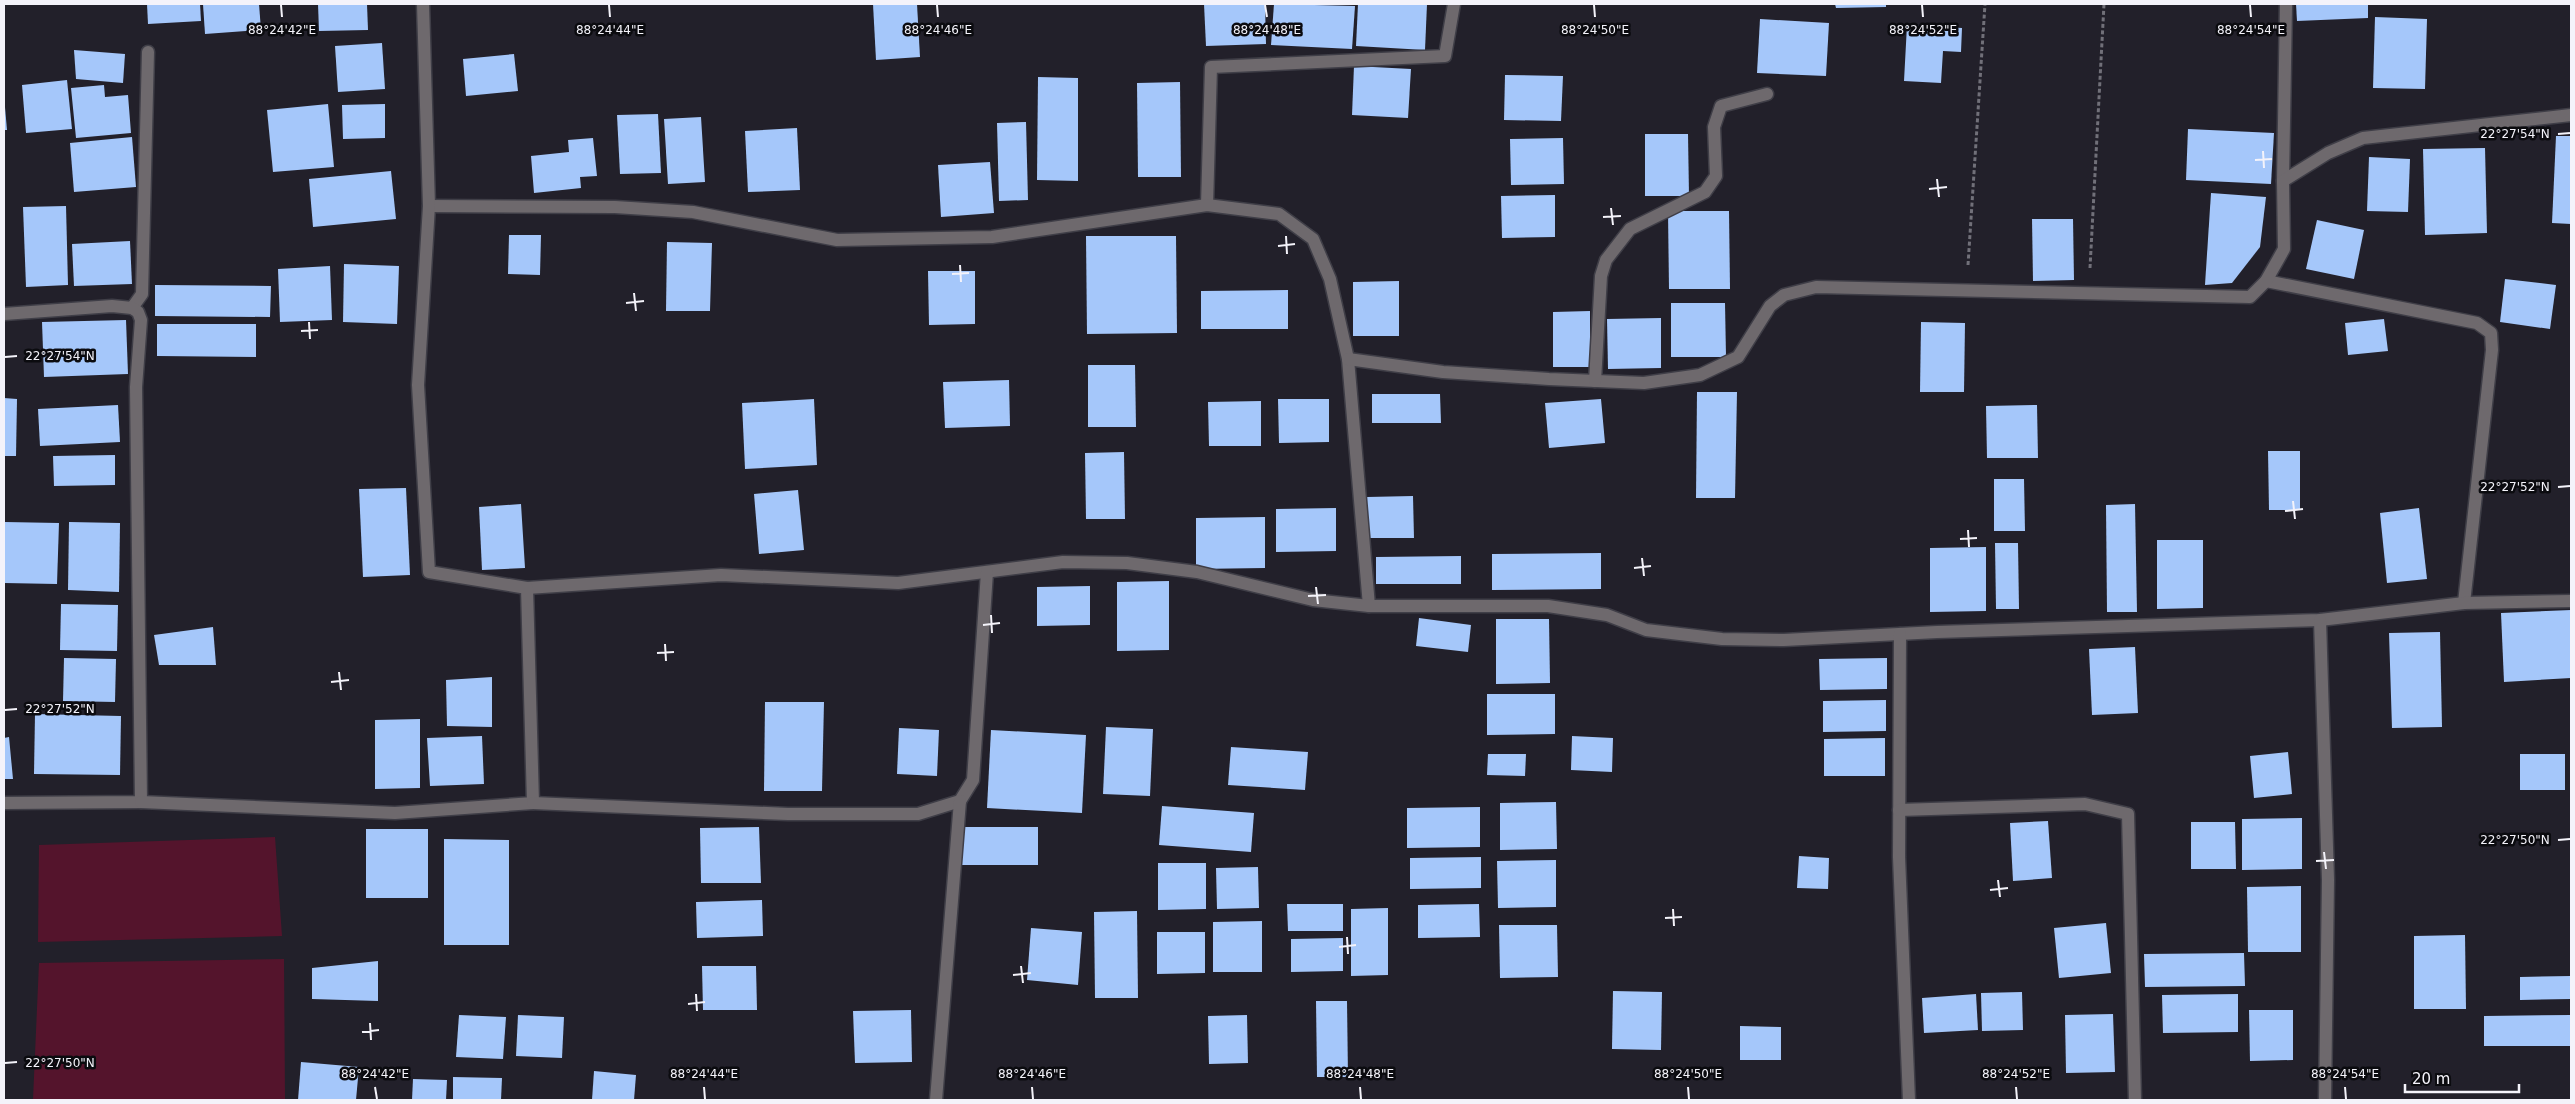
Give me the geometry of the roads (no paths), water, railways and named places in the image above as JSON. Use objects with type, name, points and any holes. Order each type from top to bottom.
[{"type":"street","points":[[423,4],[429,206],[418,385],[429,572],[527,588],[721,575],[898,583],[1064,562],[1127,563],[1197,572],[1313,600],[1369,606],[1548,606],[1607,615],[1646,630],[1722,639],[1784,640],[1900,634],[2320,620],[2464,603],[2571,601]]},
{"type":"street","points":[[1207,206],[1211,67],[1444,56],[1454,4]]},
{"type":"street","points":[[1348,359],[1443,372],[1644,383],[1700,375],[1738,357],[1770,306],[1784,296],[1816,287],[2250,297],[2266,281],[2284,248],[2283,181],[2286,4]]},
{"type":"street","points":[[132,308],[142,294],[148,52]]},
{"type":"street","points":[[1595,381],[1601,276],[1606,260],[1630,229],[1705,192],[1716,176],[1714,127],[1721,106],[1767,94]]},
{"type":"street","points":[[2283,181],[2328,152],[2363,138],[2571,115]]},
{"type":"street","points":[[429,206],[615,207],[693,212],[837,240],[992,237],[1207,206],[1279,214],[1313,239],[1330,279],[1348,359],[1369,606]]},
{"type":"street","points":[[2266,281],[2477,323],[2491,333],[2492,350],[2464,603]]},
{"type":"street","points":[[4,314],[112,306],[132,308],[138,312],[141,320],[136,387],[140,802]]},
{"type":"street","points":[[936,1100],[960,801],[973,780],[987,572]]},
{"type":"street","points":[[527,588],[533,803]]},
{"type":"street","points":[[2320,620],[2328,880],[2325,1100]]},
{"type":"street","points":[[1900,634],[1899,810],[1909,1100]]},
{"type":"street","points":[[4,803],[140,802],[395,813],[533,803],[808,814],[918,814],[960,801]]},
{"type":"street","points":[[1899,810],[2085,804],[2128,814],[2135,1100]]}]
